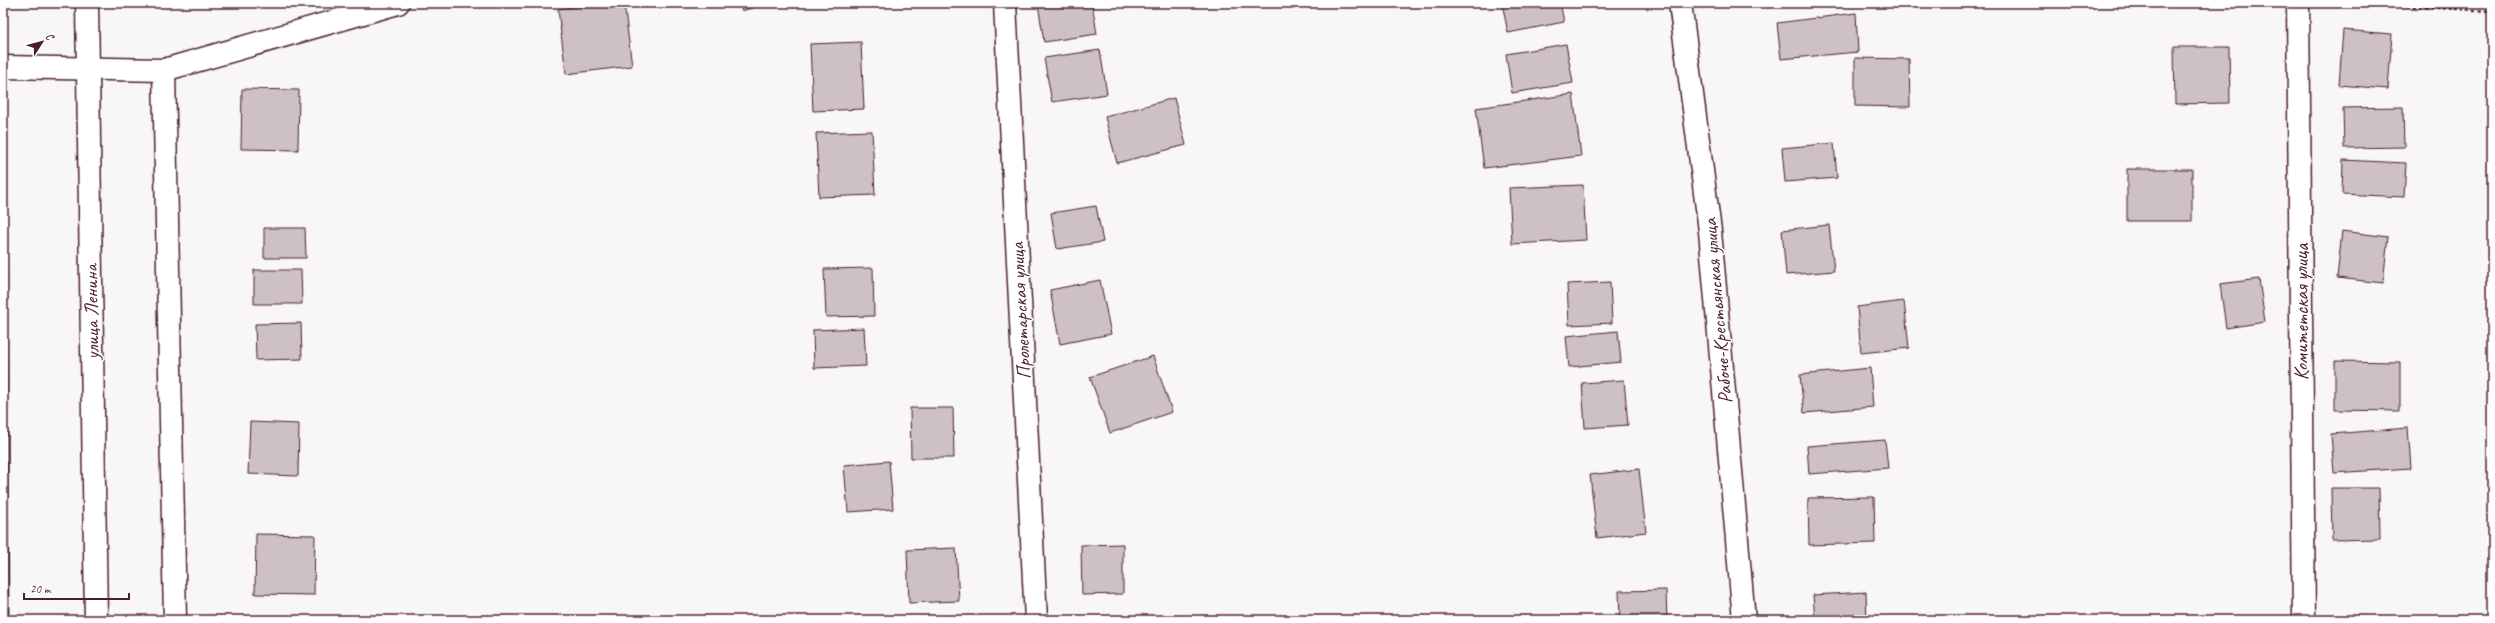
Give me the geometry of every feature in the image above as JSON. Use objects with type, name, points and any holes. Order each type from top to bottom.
[{"type":"street","name":"улица Ленина","points":[[87,3],[96,620]]},
{"type":"street","points":[[3,67],[164,70],[398,3]]},
{"type":"street","name":"Пролетарская улица","points":[[1004,3],[1036,620]]},
{"type":"street","name":"Рабоче-Крестьянская улица","points":[[1680,3],[1710,231],[1744,620]]},
{"type":"street","name":"Комитетская улица","points":[[2298,3],[2304,620]]},
{"type":"street","points":[[164,70],[175,620]]},
{"type":"path","points":[[2353,3],[2492,11]]},
{"type":"building","points":[[607,3],[624,3],[632,66],[566,74],[558,9]]},
{"type":"building","points":[[739,3],[767,3],[742,11]]},
{"type":"building","points":[[1092,3],[1097,34],[1044,42],[1038,4]]},
{"type":"building","points":[[1502,3],[1560,3],[1564,22],[1508,33]]},
{"type":"building","points":[[1856,13],[1858,52],[1781,59],[1777,23]]},
{"type":"building","points":[[2343,30],[2392,34],[2388,89],[2339,85]]},
{"type":"building","points":[[861,42],[864,109],[813,111],[810,44]]},
{"type":"building","points":[[1566,44],[1573,83],[1512,93],[1506,54]]},
{"type":"building","points":[[2174,47],[2229,47],[2230,103],[2175,104]]},
{"type":"building","points":[[1100,50],[1107,94],[1052,102],[1044,58]]},
{"type":"building","points":[[1855,58],[1909,59],[1910,107],[1855,106]]},
{"type":"building","points":[[242,89],[299,90],[298,150],[241,149]]},
{"type":"building","points":[[1573,94],[1581,156],[1484,168],[1476,108]]},
{"type":"building","points":[[1174,98],[1186,145],[1117,163],[1105,117]]},
{"type":"building","points":[[2403,107],[2404,147],[2344,148],[2343,108]]},
{"type":"building","points":[[872,131],[875,195],[819,197],[816,133]]},
{"type":"building","points":[[1834,143],[1837,178],[1785,182],[1782,148]]},
{"type":"building","points":[[2343,160],[2406,163],[2404,197],[2342,194]]},
{"type":"building","points":[[3,164],[5,164],[9,620],[3,620]]},
{"type":"building","points":[[2127,169],[2192,169],[2192,221],[2127,221]]},
{"type":"building","points":[[1583,185],[1586,240],[1512,244],[1509,188]]},
{"type":"building","points":[[1096,206],[1103,242],[1057,249],[1051,213]]},
{"type":"building","points":[[1829,225],[1834,271],[1786,275],[1782,230]]},
{"type":"building","points":[[264,228],[305,228],[306,258],[264,258]]},
{"type":"building","points":[[2342,231],[2388,237],[2383,283],[2337,278]]},
{"type":"building","points":[[873,268],[874,316],[826,317],[824,269]]},
{"type":"building","points":[[254,270],[301,270],[302,304],[254,304]]},
{"type":"building","points":[[2259,279],[2265,322],[2226,328],[2220,284]]},
{"type":"building","points":[[1100,280],[1111,334],[1060,344],[1050,290]]},
{"type":"building","points":[[1610,282],[1612,323],[1569,325],[1567,284]]},
{"type":"building","points":[[1904,301],[1909,348],[1861,353],[1857,307]]},
{"type":"building","points":[[301,323],[302,359],[256,360],[255,324]]},
{"type":"building","points":[[864,328],[866,366],[814,368],[813,330]]},
{"type":"building","points":[[1618,331],[1621,362],[1569,367],[1566,336]]},
{"type":"building","points":[[1153,356],[1172,412],[1110,433],[1090,377]]},
{"type":"building","points":[[2335,361],[2400,362],[2400,411],[2335,410]]},
{"type":"building","points":[[1870,368],[1873,407],[1804,413],[1800,375]]},
{"type":"building","points":[[1624,380],[1628,425],[1585,428],[1582,383]]},
{"type":"building","points":[[910,408],[953,408],[954,458],[911,458]]},
{"type":"building","points":[[250,422],[299,424],[298,476],[248,474]]},
{"type":"building","points":[[2408,428],[2411,468],[2334,473],[2331,434]]},
{"type":"building","points":[[1885,440],[1888,468],[1809,474],[1807,446]]},
{"type":"building","points":[[889,461],[893,509],[848,512],[844,465]]},
{"type":"building","points":[[1639,469],[1646,532],[1597,538],[1590,475]]},
{"type":"building","points":[[2331,488],[2379,488],[2380,539],[2332,540]]},
{"type":"building","points":[[1874,497],[1875,543],[1809,545],[1808,498]]},
{"type":"building","points":[[256,534],[315,535],[314,595],[255,594]]},
{"type":"building","points":[[1123,544],[1123,594],[1082,595],[1081,545]]},
{"type":"building","points":[[956,548],[959,601],[909,603],[907,550]]},
{"type":"building","points":[[1666,590],[1667,620],[1620,620],[1619,591]]},
{"type":"building","points":[[1866,592],[1867,620],[1815,620],[1813,595]]}]
